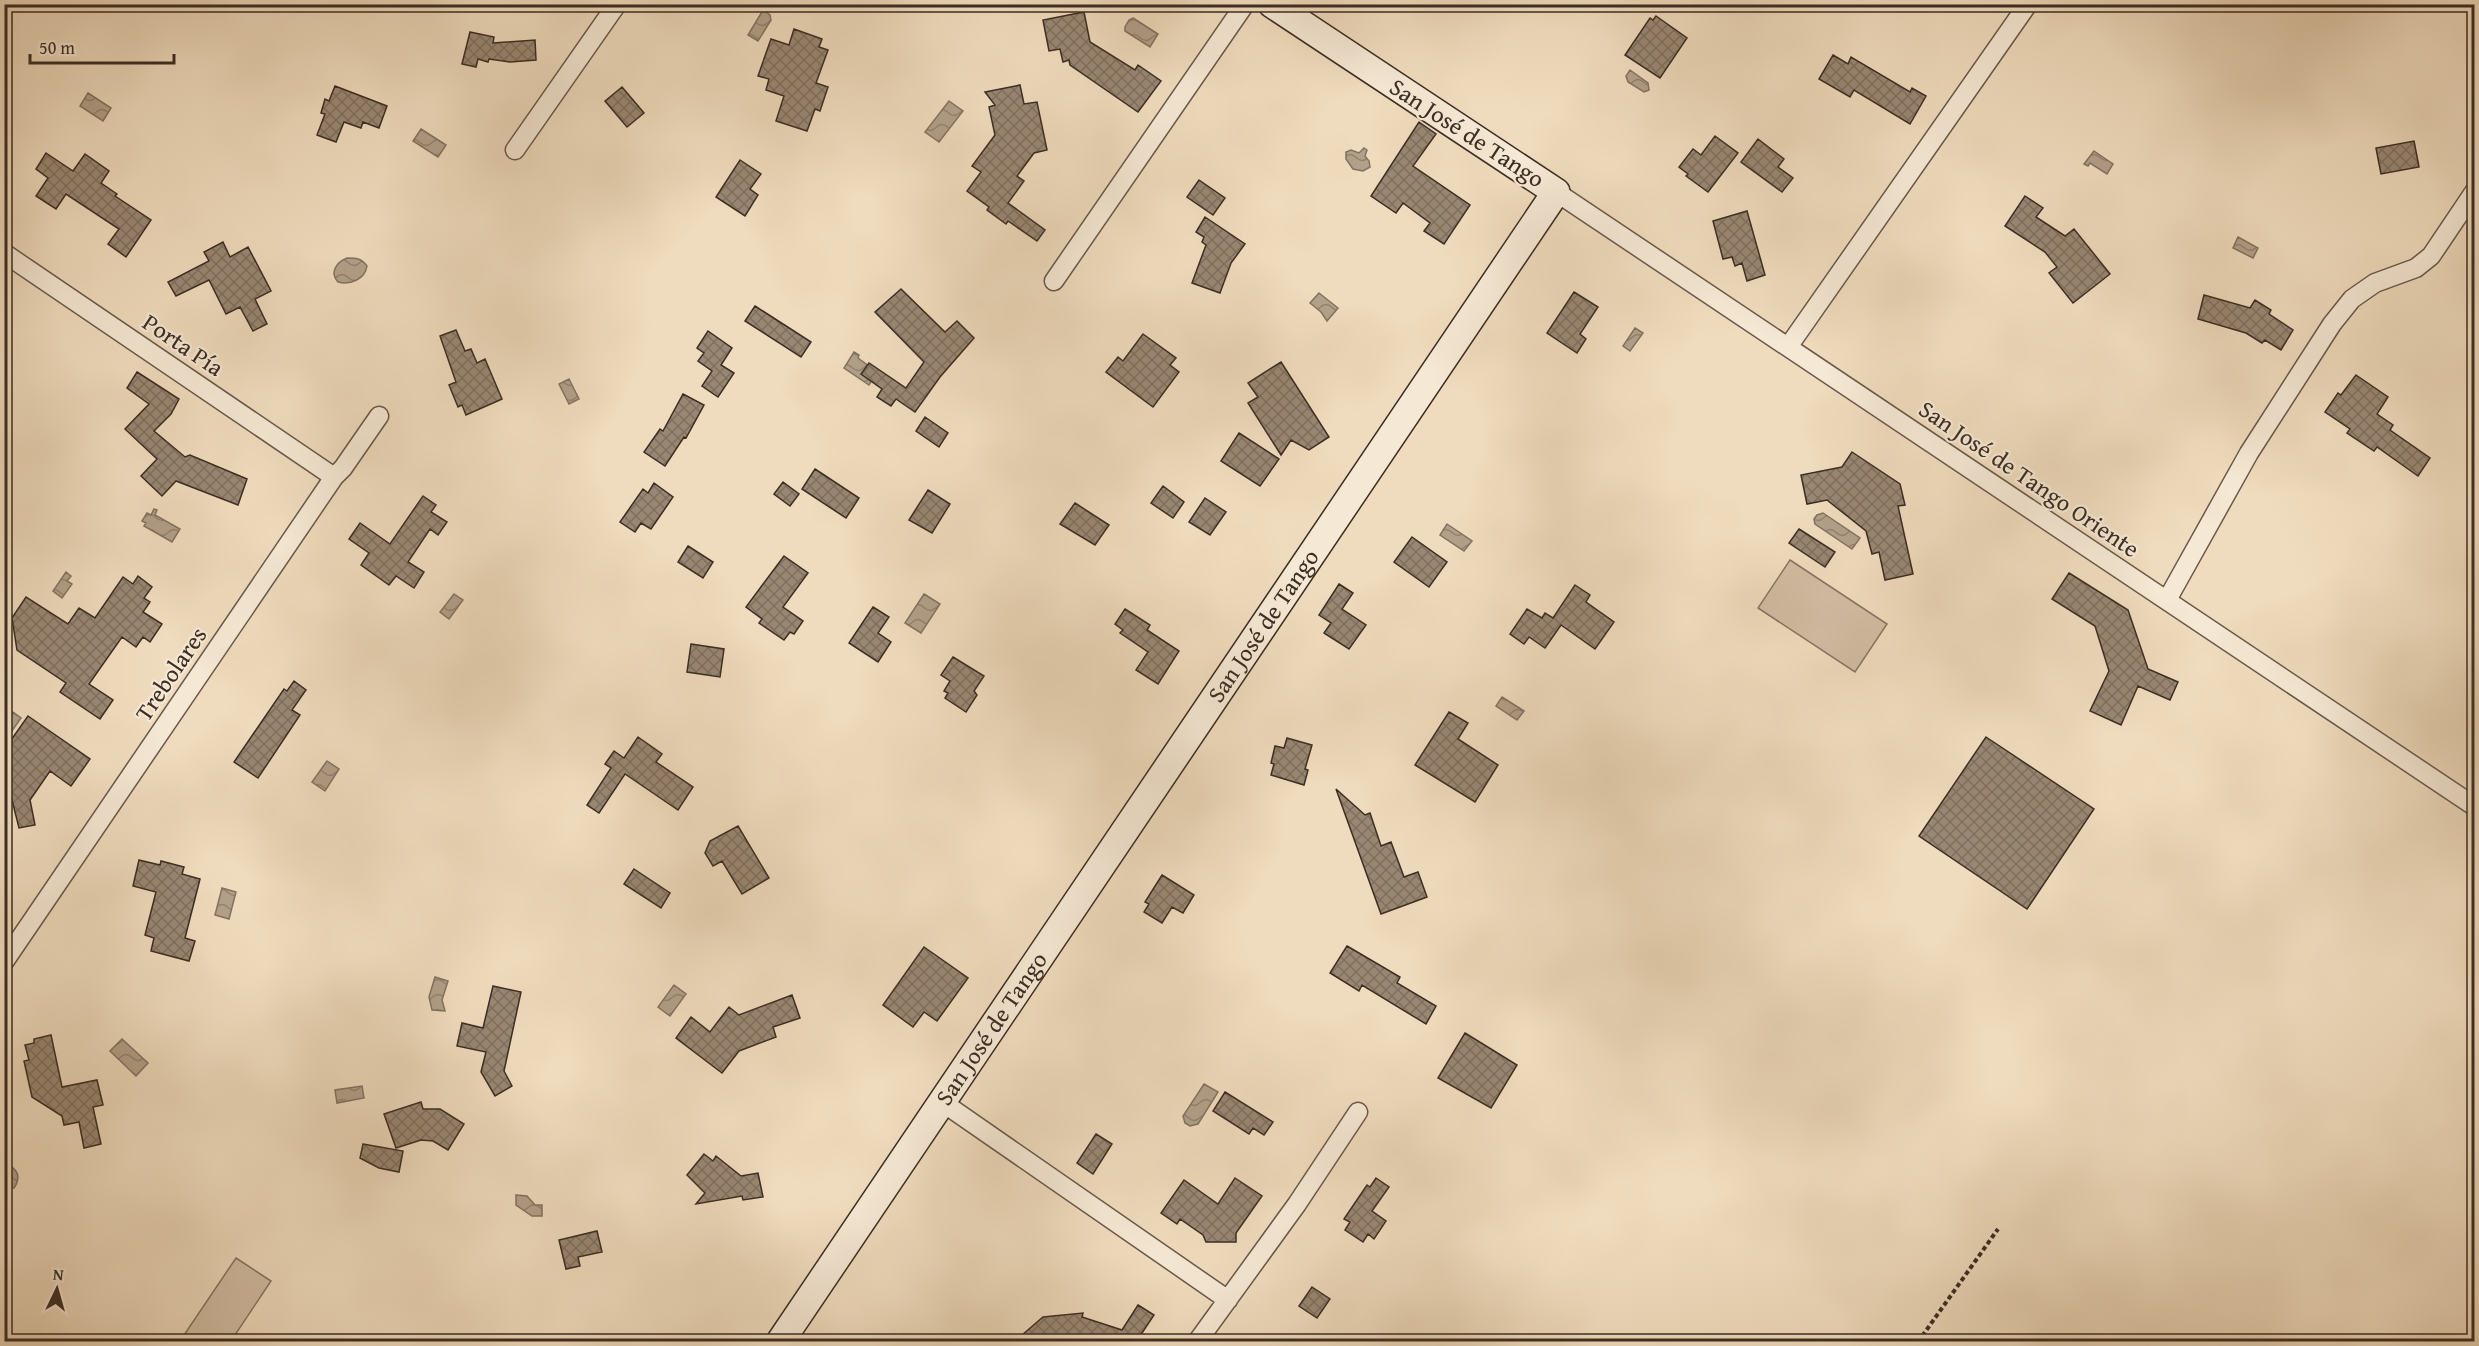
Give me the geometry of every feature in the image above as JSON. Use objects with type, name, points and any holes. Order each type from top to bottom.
[{"type":"street","points":[[515,150],[617,4]]},
{"type":"street","points":[[1054,281],[1245,4]]},
{"type":"street","name":"San José de Tango","points":[[780,1341],[1556,192],[1272,4]]},
{"type":"street","points":[[1788,347],[2028,4]]},
{"type":"street","name":"San José de Tango Oriente","points":[[1556,192],[2475,806]]},
{"type":"street","points":[[2167,600],[2249,453],[2332,324],[2352,299],[2375,283],[2416,268],[2431,256],[2475,192]]},
{"type":"street","name":"Porta Pía","points":[[4,253],[334,477]]},
{"type":"street","name":"Trebolares","points":[[4,962],[334,477],[343,468],[379,416]]},
{"type":"street","points":[[942,1102],[1228,1300]]},
{"type":"street","points":[[1197,1341],[1297,1204],[1358,1112]]},
{"type":"path","points":[[1918,1341],[1998,1228]]},
{"type":"shaded area","points":[[1790,560],[1887,624],[1855,672],[1758,608]]},
{"type":"shaded area","points":[[236,1258],[271,1281],[231,1341],[180,1341]]},
{"type":"water","points":[[763,10],[770,15],[771,20],[758,41],[748,35]]},
{"type":"water","points":[[1133,18],[1158,34],[1150,47],[1125,31],[1129,20]]},
{"type":"water","points":[[1630,70],[1648,83],[1649,90],[1644,92],[1628,82],[1626,76]]},
{"type":"water","points":[[88,93],[111,108],[103,121],[80,106]]},
{"type":"water","points":[[949,101],[963,111],[939,142],[925,132]]},
{"type":"water","points":[[421,129],[446,145],[438,157],[413,141]]},
{"type":"water","points":[[1364,148],[1367,150],[1365,156],[1370,167],[1363,171],[1353,169],[1346,159],[1346,152],[1351,150],[1359,153]]},
{"type":"water","points":[[2094,151],[2113,164],[2107,174],[2090,163],[2088,166],[2084,164]]},
{"type":"water","points":[[2238,237],[2258,248],[2253,258],[2233,248]]},
{"type":"water","points":[[347,258],[363,261],[367,266],[366,271],[356,280],[347,283],[338,282],[334,275],[335,268]]},
{"type":"water","points":[[1319,293],[1338,308],[1327,321],[1321,312],[1310,303]]},
{"type":"water","points":[[1635,328],[1643,333],[1630,351],[1623,346]]},
{"type":"water","points":[[854,352],[859,355],[858,358],[877,372],[869,385],[844,368]]},
{"type":"water","points":[[569,379],[579,399],[569,404],[559,384]]},
{"type":"water","points":[[154,509],[157,510],[155,515],[180,529],[172,542],[144,526],[146,523],[142,521],[147,513],[151,515]]},
{"type":"water","points":[[1823,513],[1860,538],[1852,549],[1815,524],[1814,519]]},
{"type":"water","points":[[1447,524],[1472,541],[1464,551],[1440,535]]},
{"type":"water","points":[[66,572],[71,576],[67,581],[72,584],[62,598],[53,591]]},
{"type":"water","points":[[454,594],[463,600],[449,619],[440,612]]},
{"type":"water","points":[[924,594],[940,604],[921,633],[905,623]]},
{"type":"water","points":[[1502,697],[1524,711],[1517,720],[1496,706]]},
{"type":"water","points":[[13,712],[21,718],[7,738],[5,723]]},
{"type":"water","points":[[327,761],[339,769],[325,791],[312,782]]},
{"type":"water","points":[[222,888],[236,892],[229,919],[215,915]]},
{"type":"water","points":[[435,977],[448,981],[442,1000],[445,1011],[432,1010],[429,997]]},
{"type":"water","points":[[674,985],[686,994],[670,1016],[658,1007]]},
{"type":"water","points":[[122,1039],[148,1063],[136,1076],[110,1051]]},
{"type":"water","points":[[1204,1084],[1218,1092],[1198,1124],[1190,1126],[1185,1123],[1183,1116]]},
{"type":"water","points":[[362,1086],[364,1098],[337,1103],[335,1090]]},
{"type":"water","points":[[4,1163],[17,1173],[18,1180],[14,1188],[9,1189],[5,1186]]},
{"type":"water","points":[[516,1195],[527,1196],[535,1205],[542,1205],[542,1216],[532,1216],[516,1205]]},
{"type":"building","points":[[1084,12],[1090,42],[1135,70],[1138,65],[1161,81],[1138,112],[1070,65],[1069,60],[1063,62],[1060,49],[1049,51],[1043,20]]},
{"type":"building","points":[[1656,16],[1687,38],[1660,78],[1625,55],[1650,18],[1653,20]]},
{"type":"building","points":[[794,29],[822,39],[819,47],[828,50],[816,83],[828,87],[820,111],[815,109],[807,131],[776,121],[784,96],[766,90],[769,79],[758,76],[771,39],[789,45]]},
{"type":"building","points":[[470,32],[494,37],[493,43],[535,40],[536,60],[510,62],[489,59],[488,62],[478,59],[476,67],[462,64]]},
{"type":"building","points":[[1833,55],[1848,64],[1851,57],[1910,92],[1912,88],[1926,96],[1910,124],[1854,90],[1850,97],[1819,79]]},
{"type":"building","points":[[1020,85],[1024,104],[1037,102],[1047,150],[1034,153],[1017,176],[1024,181],[1008,203],[1045,230],[1037,241],[1008,221],[1006,224],[987,210],[989,207],[967,191],[981,172],[972,166],[995,135],[989,107],[995,105],[985,92]]},
{"type":"building","points":[[335,86],[387,106],[379,128],[363,122],[361,128],[344,122],[336,142],[317,135],[325,114],[321,113],[325,99],[329,101]]},
{"type":"building","points":[[622,87],[644,113],[627,127],[605,101]]},
{"type":"building","points":[[1419,122],[1436,134],[1413,166],[1470,205],[1444,244],[1424,231],[1430,223],[1403,203],[1396,213],[1371,196]]},
{"type":"building","points":[[1715,136],[1738,153],[1708,192],[1686,176],[1688,174],[1679,167],[1693,149],[1701,155]]},
{"type":"building","points":[[1758,139],[1784,159],[1778,167],[1793,178],[1782,192],[1741,162]]},
{"type":"building","points":[[2414,141],[2419,167],[2381,174],[2376,148]]},
{"type":"building","points":[[46,153],[73,171],[85,154],[109,171],[101,183],[117,194],[115,196],[151,220],[126,257],[108,244],[119,229],[66,194],[56,209],[36,196],[48,178],[36,169]]},
{"type":"building","points":[[740,160],[761,174],[750,189],[758,195],[745,216],[716,197]]},
{"type":"building","points":[[1199,180],[1225,198],[1213,215],[1187,197]]},
{"type":"building","points":[[2025,196],[2043,208],[2036,217],[2065,236],[2074,229],[2110,274],[2073,303],[2049,273],[2057,267],[2045,252],[2005,226]]},
{"type":"building","points":[[1747,211],[1765,275],[1747,281],[1742,263],[1735,266],[1732,257],[1723,259],[1713,221]]},
{"type":"building","points":[[1205,217],[1245,244],[1231,263],[1220,293],[1192,283],[1206,245],[1202,242],[1204,237],[1196,232]]},
{"type":"building","points":[[223,242],[230,257],[248,247],[271,291],[255,299],[267,324],[253,331],[240,307],[226,314],[209,280],[176,296],[168,282],[209,261],[204,252]]},
{"type":"building","points":[[901,289],[945,332],[957,321],[974,338],[940,377],[915,412],[896,399],[891,406],[877,397],[882,389],[861,374],[869,363],[906,388],[924,362],[875,312]]},
{"type":"building","points":[[1574,292],[1598,307],[1580,334],[1586,339],[1577,353],[1547,333]]},
{"type":"building","points":[[2204,295],[2250,308],[2255,300],[2271,310],[2269,314],[2293,330],[2281,350],[2265,340],[2262,343],[2246,333],[2198,319]]},
{"type":"building","points":[[755,306],[811,342],[801,357],[745,321]]},
{"type":"building","points":[[456,330],[465,351],[471,349],[477,363],[485,359],[502,399],[466,415],[462,405],[458,407],[449,385],[456,382],[440,336]]},
{"type":"building","points":[[708,331],[732,348],[721,365],[734,373],[718,397],[702,386],[712,371],[698,361],[704,353],[697,348]]},
{"type":"building","points":[[1143,334],[1176,358],[1170,365],[1179,372],[1153,407],[1106,372],[1118,357],[1123,361]]},
{"type":"building","points":[[1281,362],[1329,437],[1309,450],[1291,440],[1281,455],[1248,403],[1258,397],[1248,383]]},
{"type":"building","points":[[137,372],[179,399],[171,414],[154,431],[185,457],[190,455],[247,479],[238,505],[176,481],[162,496],[141,476],[157,459],[125,429],[149,404],[127,388]]},
{"type":"building","points":[[2356,375],[2388,397],[2377,414],[2393,425],[2390,430],[2430,458],[2418,476],[2377,447],[2374,451],[2347,433],[2350,429],[2325,412],[2338,393],[2341,395]]},
{"type":"building","points":[[683,394],[704,405],[686,438],[684,437],[665,466],[644,452],[660,429],[663,431]]},
{"type":"building","points":[[925,417],[948,433],[939,447],[916,431]]},
{"type":"building","points":[[1239,433],[1279,459],[1260,486],[1221,461]]},
{"type":"building","points":[[1852,452],[1900,484],[1905,505],[1898,506],[1913,574],[1885,580],[1879,552],[1872,554],[1866,531],[1827,500],[1807,504],[1801,475],[1842,467]]},
{"type":"building","points":[[815,469],[859,498],[846,518],[802,489]]},
{"type":"building","points":[[783,482],[799,494],[790,506],[774,494]]},
{"type":"building","points":[[654,483],[673,497],[651,529],[641,523],[635,532],[620,522],[643,489],[648,493]]},
{"type":"building","points":[[1163,486],[1184,502],[1173,518],[1151,503]]},
{"type":"building","points":[[928,490],[950,504],[932,533],[909,520]]},
{"type":"building","points":[[423,496],[436,505],[431,512],[447,522],[438,535],[430,529],[408,562],[424,572],[414,588],[396,576],[389,585],[361,565],[369,553],[349,539],[360,523],[390,544]]},
{"type":"building","points":[[1205,498],[1226,512],[1210,535],[1189,522]]},
{"type":"building","points":[[1075,503],[1109,525],[1095,545],[1060,524]]},
{"type":"building","points":[[1799,529],[1835,552],[1825,567],[1789,543]]},
{"type":"building","points":[[1412,537],[1447,562],[1429,587],[1394,562]]},
{"type":"building","points":[[688,546],[713,562],[703,578],[678,562]]},
{"type":"building","points":[[784,556],[808,573],[783,607],[803,621],[794,634],[790,632],[784,640],[759,623],[762,619],[746,607]]},
{"type":"building","points":[[2069,573],[2128,610],[2148,669],[2178,682],[2170,700],[2138,686],[2121,725],[2090,711],[2109,671],[2095,626],[2052,599]]},
{"type":"building","points":[[138,576],[152,587],[144,598],[150,602],[143,612],[162,624],[150,642],[143,637],[136,647],[122,637],[89,684],[113,700],[100,719],[60,692],[66,683],[17,650],[12,618],[26,597],[68,624],[79,608],[95,618],[123,577],[133,584]]},
{"type":"building","points":[[1339,584],[1353,593],[1342,609],[1366,625],[1349,649],[1324,633],[1331,623],[1319,615]]},
{"type":"building","points":[[1575,585],[1590,595],[1586,602],[1614,622],[1595,649],[1561,625],[1545,648],[1529,637],[1524,644],[1510,634],[1527,609],[1542,618],[1545,613],[1553,618]]},
{"type":"building","points":[[873,607],[889,617],[878,633],[891,642],[878,662],[849,643]]},
{"type":"building","points":[[1125,609],[1150,625],[1147,630],[1179,651],[1158,684],[1136,670],[1148,652],[1120,633],[1123,630],[1115,624]]},
{"type":"building","points":[[691,644],[724,649],[720,677],[687,672]]},
{"type":"building","points":[[953,657],[984,676],[974,691],[977,695],[966,712],[945,698],[948,693],[944,691],[950,681],[941,675]]},
{"type":"building","points":[[294,681],[306,690],[292,710],[300,715],[258,778],[234,762],[284,689],[287,691]]},
{"type":"building","points":[[1449,712],[1468,723],[1458,739],[1498,765],[1475,802],[1415,765]]},
{"type":"building","points":[[28,716],[90,759],[71,786],[50,771],[30,800],[35,825],[19,828],[10,792],[4,788],[4,750]]},
{"type":"building","points":[[638,737],[662,754],[656,762],[693,787],[678,810],[625,774],[599,813],[587,805],[611,768],[605,764],[614,751],[624,758]]},
{"type":"building","points":[[1986,737],[2094,809],[2027,909],[1919,836]]},
{"type":"building","points":[[1287,738],[1312,745],[1305,769],[1308,770],[1304,785],[1271,775],[1275,746],[1284,748]]},
{"type":"building","points":[[1336,789],[1365,815],[1370,813],[1381,846],[1391,842],[1404,877],[1418,872],[1427,897],[1381,914]]},
{"type":"building","points":[[738,826],[769,878],[742,894],[722,861],[713,866],[705,853],[710,841]]},
{"type":"building","points":[[139,860],[160,865],[161,861],[184,867],[182,874],[200,879],[185,938],[195,941],[189,961],[151,951],[154,938],[145,935],[156,892],[133,886]]},
{"type":"building","points":[[634,869],[670,893],[661,908],[624,884]]},
{"type":"building","points":[[1162,875],[1194,895],[1183,913],[1172,907],[1162,923],[1144,912],[1149,904],[1145,902]]},
{"type":"building","points":[[1347,946],[1400,977],[1397,983],[1436,1006],[1426,1024],[1362,985],[1359,991],[1330,973]]},
{"type":"building","points":[[924,947],[968,978],[937,1021],[924,1012],[913,1027],[883,1005]]},
{"type":"building","points":[[493,986],[521,992],[504,1071],[512,1086],[495,1096],[481,1072],[486,1052],[457,1046],[462,1023],[483,1028]]},
{"type":"building","points":[[792,995],[800,1018],[773,1027],[776,1037],[739,1051],[722,1073],[676,1038],[691,1017],[710,1032],[729,1007],[739,1015]]},
{"type":"building","points":[[1465,1033],[1517,1065],[1491,1108],[1438,1078]]},
{"type":"building","points":[[51,1035],[62,1087],[97,1080],[103,1105],[93,1107],[101,1144],[84,1148],[79,1122],[64,1125],[62,1116],[32,1097],[24,1061],[29,1060],[25,1045],[34,1043],[34,1039]]},
{"type":"building","points":[[1225,1092],[1273,1122],[1264,1135],[1253,1128],[1249,1134],[1213,1111]]},
{"type":"building","points":[[421,1102],[423,1109],[440,1109],[464,1124],[448,1150],[433,1141],[421,1140],[396,1148],[384,1114]]},
{"type":"building","points":[[1096,1134],[1112,1144],[1093,1174],[1077,1163]]},
{"type":"building","points":[[363,1144],[403,1151],[399,1172],[379,1168],[360,1158]]},
{"type":"building","points":[[704,1154],[713,1161],[716,1156],[741,1176],[758,1173],[763,1197],[743,1200],[742,1196],[696,1204],[705,1193],[687,1175]]},
{"type":"building","points":[[1235,1178],[1262,1196],[1236,1233],[1236,1242],[1206,1242],[1203,1235],[1180,1219],[1177,1224],[1161,1213],[1184,1180],[1218,1204]]},
{"type":"building","points":[[1376,1178],[1389,1187],[1372,1211],[1386,1221],[1374,1239],[1368,1234],[1363,1242],[1345,1230],[1350,1222],[1344,1219],[1367,1185],[1370,1187]]},
{"type":"building","points":[[597,1231],[602,1252],[578,1257],[580,1266],[566,1269],[559,1240]]},
{"type":"building","points":[[1312,1287],[1330,1299],[1317,1318],[1299,1306]]},
{"type":"building","points":[[1138,1305],[1154,1315],[1140,1336],[1148,1341],[1092,1341],[1081,1338],[1069,1341],[1015,1341],[1043,1317],[1083,1313],[1082,1317],[1122,1330]]}]
